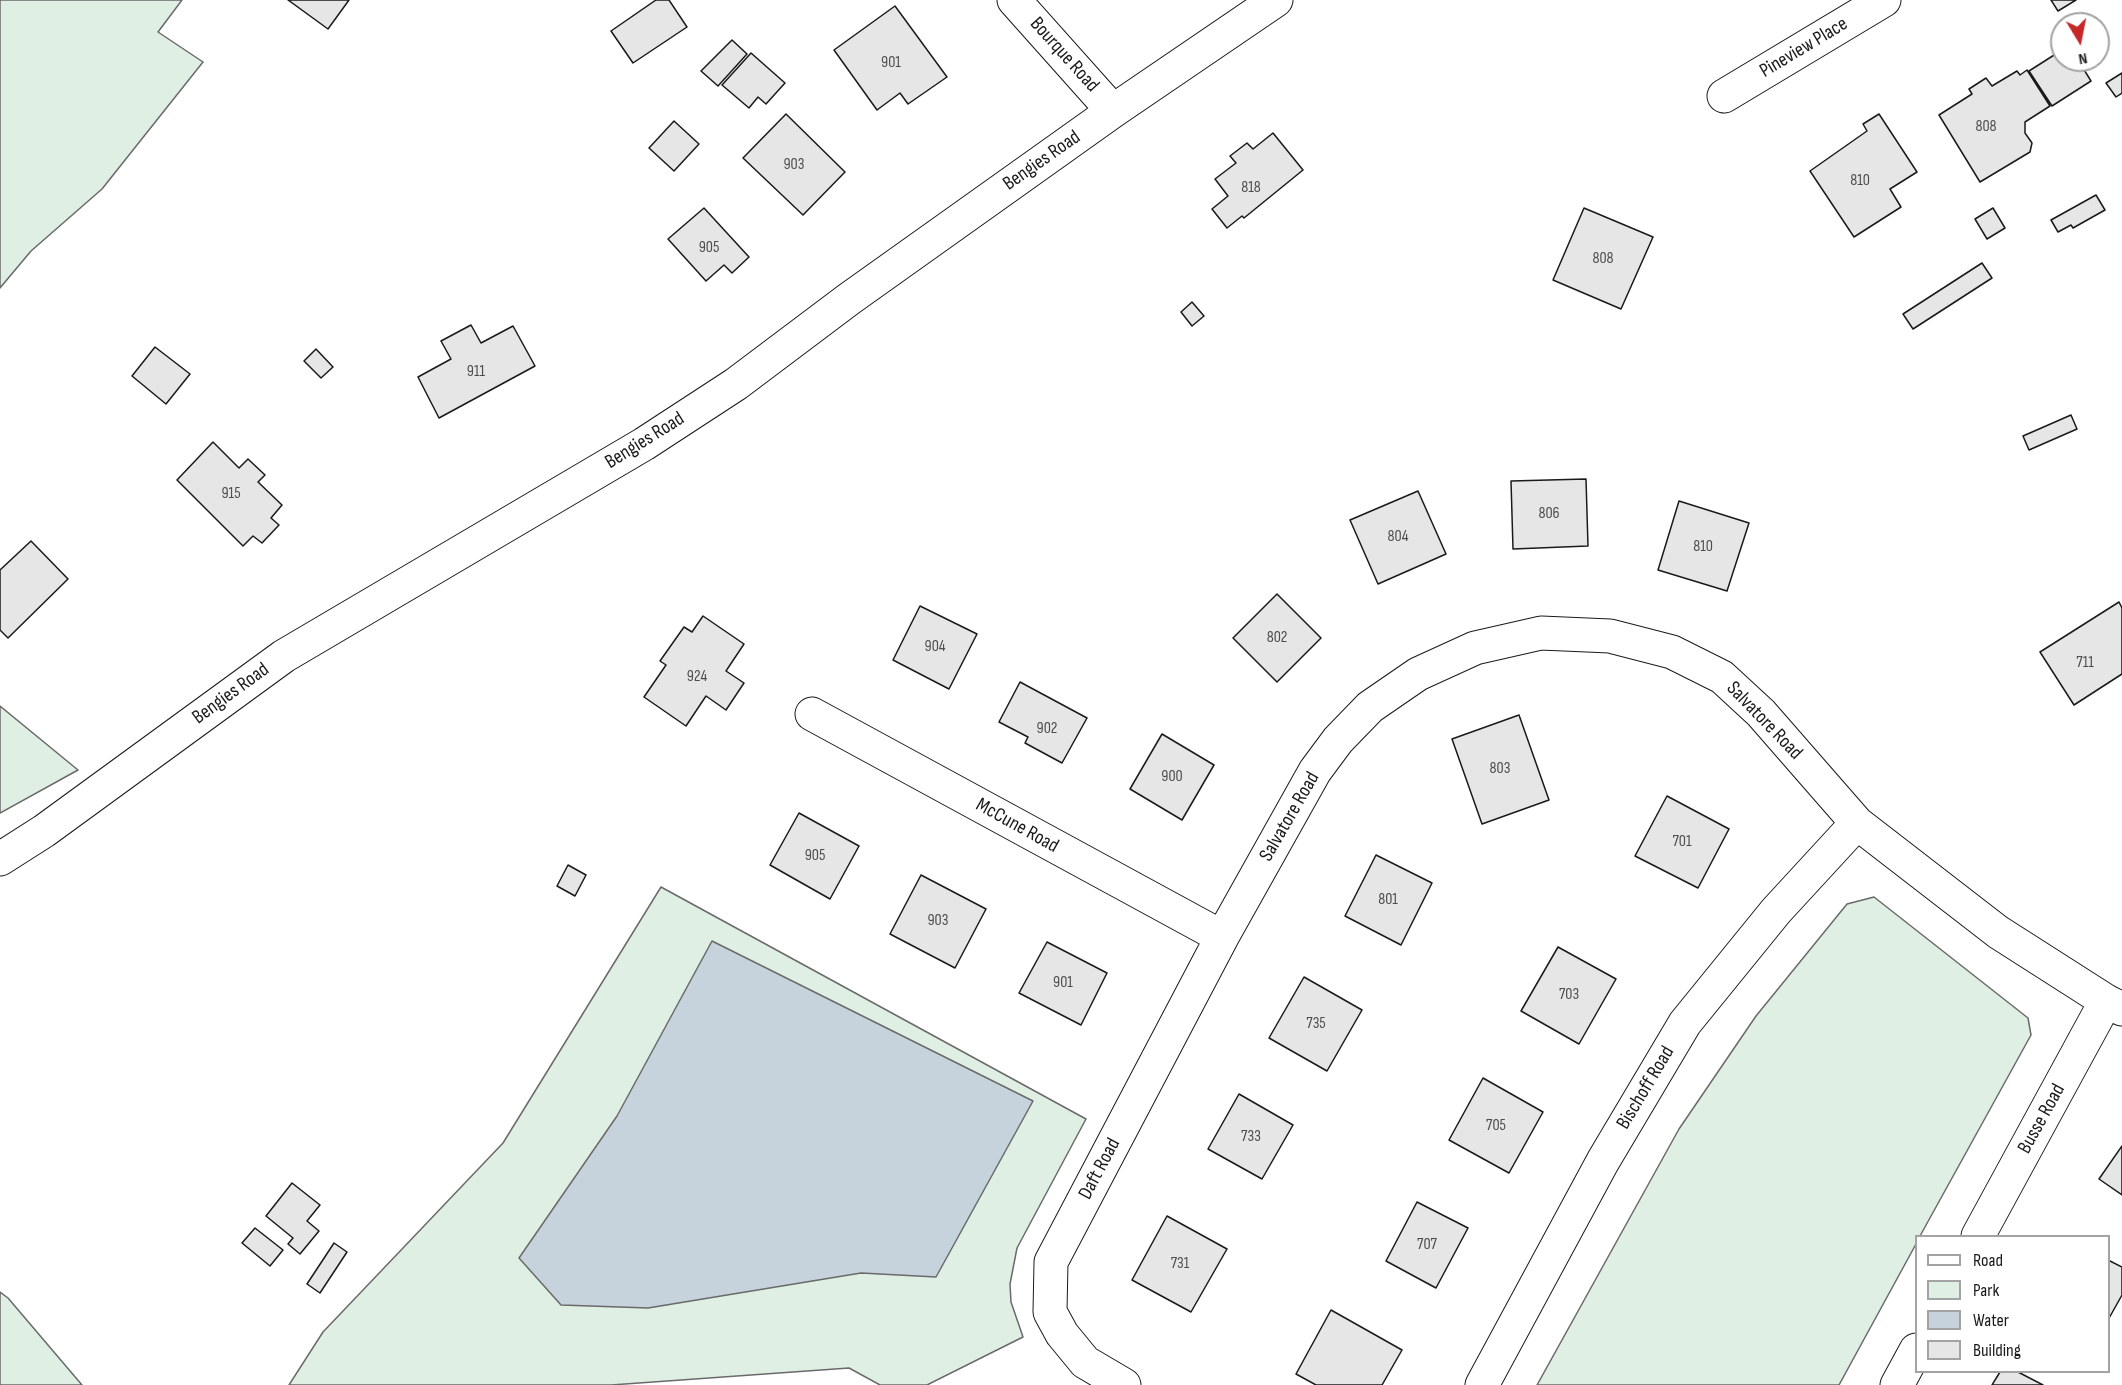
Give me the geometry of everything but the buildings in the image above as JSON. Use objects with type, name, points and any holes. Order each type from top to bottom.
[{"type":"street","name":"Bourque Road","points":[[1014,0],[1113,111]]},
{"type":"street","name":"Bengies Road","points":[[0,859],[44,831],[284,656],[644,444],[736,384],[849,299],[1113,111],[1276,0]]},
{"type":"street","name":"Pineview Place","points":[[1724,96],[1884,0]]},
{"type":"street","name":"Salvatore Road","points":[[1222,938],[1315,771],[1338,740],[1370,707],[1418,674],[1475,648],[1541,633],[1610,636],[1672,652],[1722,677],[1761,713],[1857,824],[1998,932],[2114,1005]]},
{"type":"street","name":"McCune Road","points":[[812,714],[1222,938]]},
{"type":"street","name":"Bischoff Road","points":[[1482,1385],[1603,1161],[1685,1023],[1776,911],[1857,824]]},
{"type":"street","name":"Daft Road","points":[[1124,1385],[1085,1362],[1062,1334],[1050,1312],[1052,1262],[1222,938]]},
{"type":"street","name":"Busse Road","points":[[1979,1235],[2114,1005]]},
{"type":"street","points":[[1898,1385],[1915,1354]]},
{"type":"green space","points":[[0,0],[182,0],[158,32],[203,62],[102,189],[31,251],[0,288]]},
{"type":"green space","points":[[0,706],[78,770],[0,813]]},
{"type":"green space","points":[[661,887],[1086,1119],[1017,1248],[1010,1284],[1011,1302],[1023,1337],[927,1385],[880,1385],[849,1368],[611,1385],[289,1385],[323,1332],[503,1143]]},
{"type":"green space","points":[[1874,897],[2028,1018],[2031,1035],[1921,1235],[1915,1235],[1915,1246],[1839,1385],[1537,1385],[1679,1129],[1756,1016],[1847,904]]},
{"type":"green space","points":[[0,1292],[8,1298],[82,1385],[0,1385]]},
{"type":"water","points":[[712,941],[1033,1101],[936,1277],[861,1273],[648,1308],[561,1305],[519,1258],[617,1116]]}]
